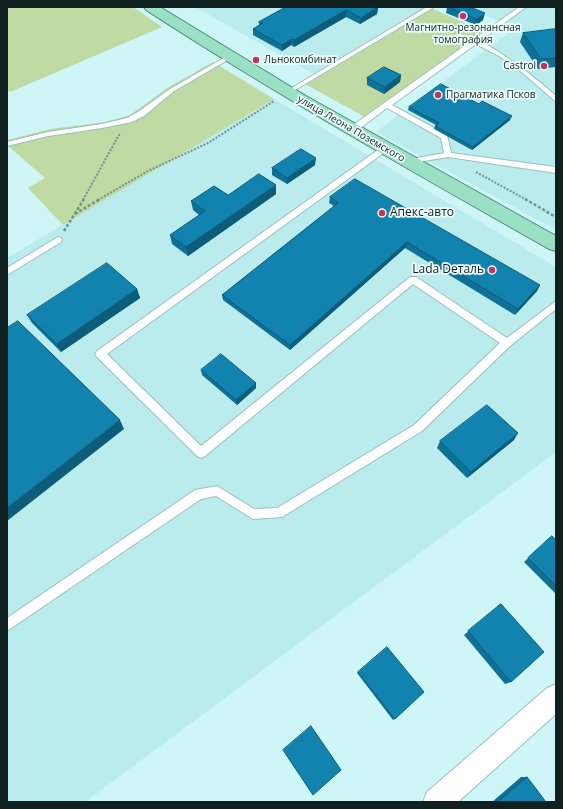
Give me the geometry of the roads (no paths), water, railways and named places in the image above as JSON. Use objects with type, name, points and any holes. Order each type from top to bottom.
[{"type":"main road","name":"улица Леона Поземского","points":[[151,7],[229,57],[352,130],[556,244]]},
{"type":"street","points":[[438,802],[556,697]]},
{"type":"lane","points":[[288,92],[431,7]]},
{"type":"lane","points":[[352,130],[523,7]]},
{"type":"lane","points":[[476,42],[501,55],[525,72],[556,100]]},
{"type":"lane","points":[[7,144],[48,134],[102,126],[129,120],[141,114],[172,90],[229,57]]},
{"type":"lane","points":[[387,105],[444,137],[448,155]]},
{"type":"lane","points":[[385,148],[100,354],[202,452],[413,279],[507,343]]},
{"type":"lane","points":[[409,162],[448,155],[556,170]]},
{"type":"lane","points":[[7,272],[58,240]]},
{"type":"lane","points":[[7,625],[199,494],[217,491],[253,514],[278,513],[418,428],[507,343],[556,304]]},
{"type":"place","name":"Магнитно-резонансная томография","points":[[463,16]]},
{"type":"place","name":"Льнокомбинат","points":[[256,60]]},
{"type":"place","name":"Castrol","points":[[544,66]]},
{"type":"place","name":"Прагматика Псков","points":[[438,95]]},
{"type":"place","name":"Апекс-авто","points":[[382,213]]},
{"type":"place","name":"Lada Dеталь","points":[[492,270]]}]
